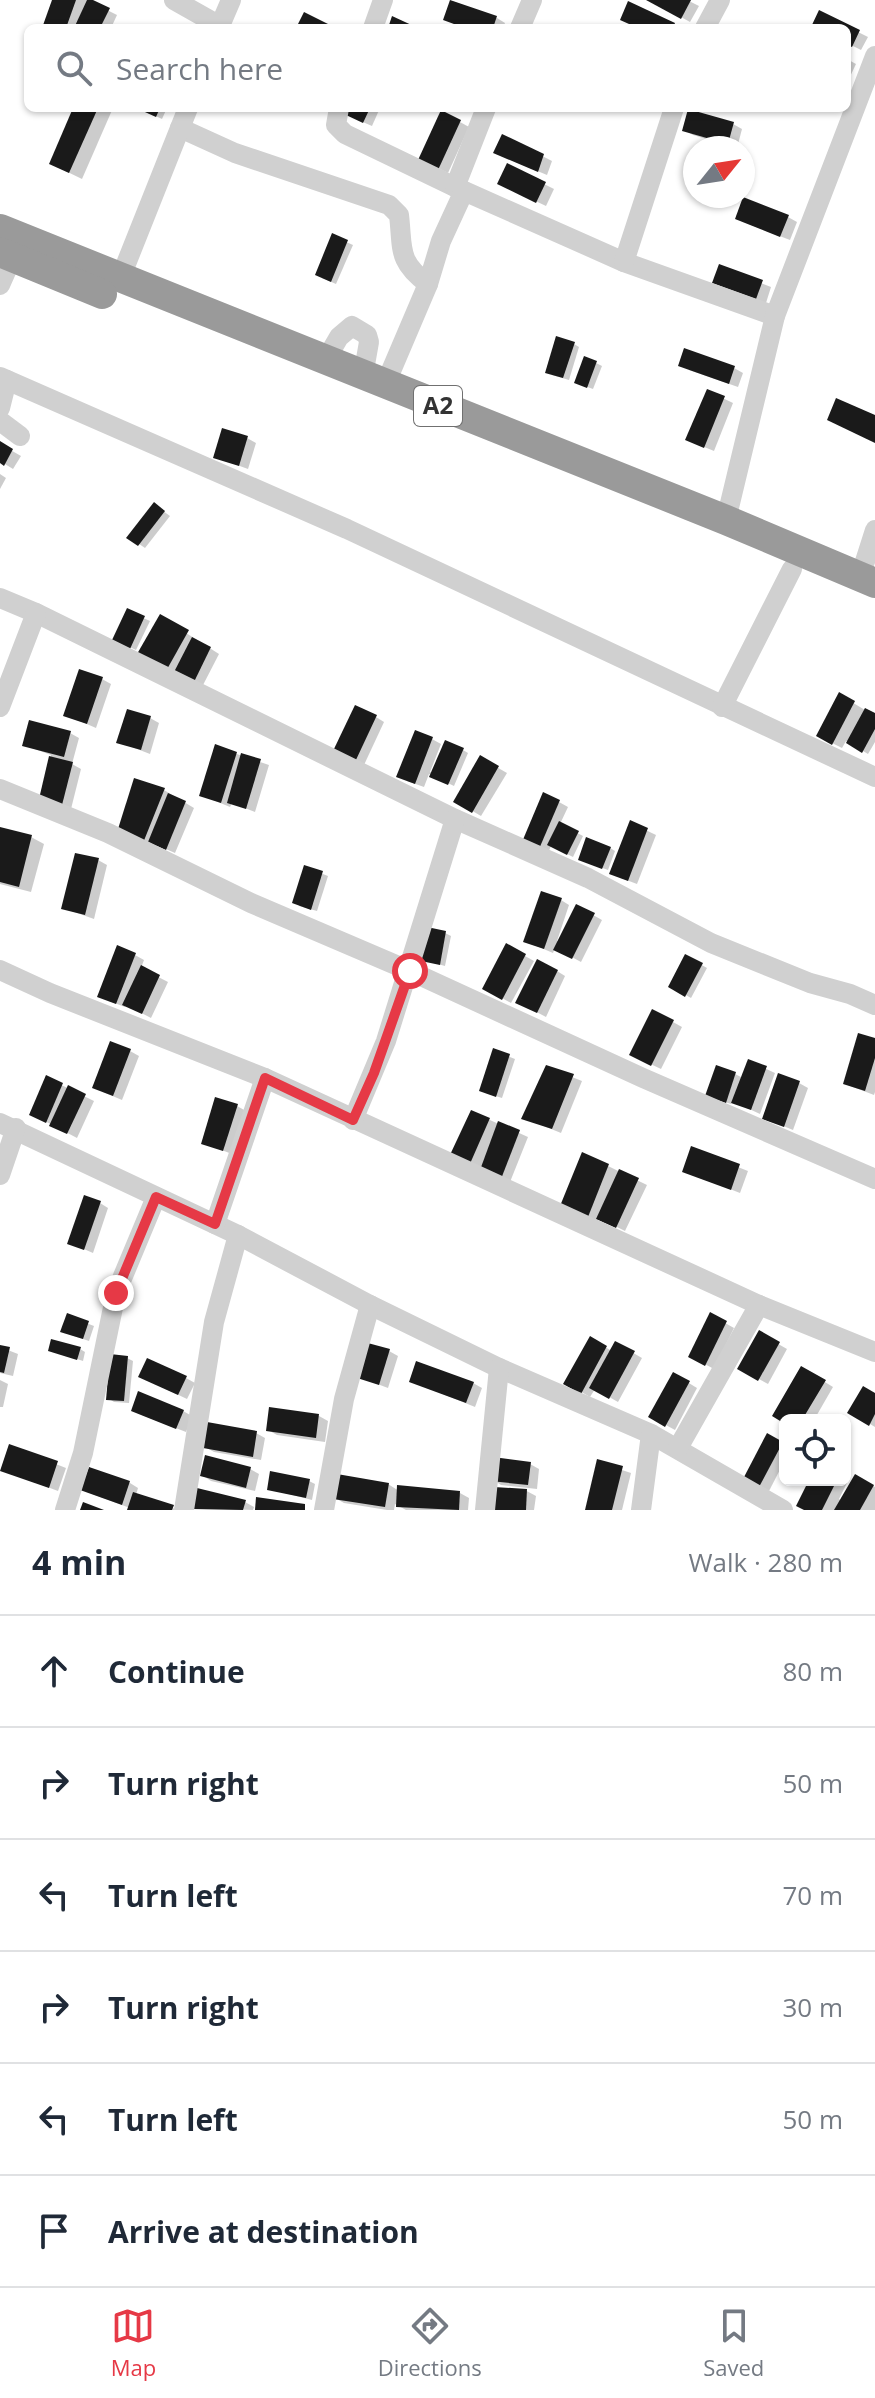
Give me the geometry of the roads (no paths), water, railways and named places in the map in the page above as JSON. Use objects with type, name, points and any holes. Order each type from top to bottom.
[{"type":"highway","name":"A2","points":[[0,229],[868,580]]},
{"type":"highway","name":"A2","points":[[4,265],[792,569],[875,605]]},
{"type":"street","points":[[174,0],[215,24]]},
{"type":"street","points":[[221,24],[231,0]]},
{"type":"street","points":[[374,24],[383,0]]},
{"type":"street","points":[[522,24],[532,0]]},
{"type":"street","points":[[707,24],[720,0]]},
{"type":"street","points":[[726,520],[775,316],[875,56]]},
{"type":"street","points":[[120,279],[186,112]]},
{"type":"street","points":[[338,112],[336,125],[345,134],[460,189],[624,262],[775,316]]},
{"type":"street","points":[[374,380],[428,284],[485,112]]},
{"type":"street","points":[[624,262],[673,112]]},
{"type":"street","points":[[180,128],[235,153],[389,205],[399,215],[400,250],[406,263],[414,274],[428,284]]},
{"type":"street","points":[[325,361],[339,337],[352,326],[367,335],[374,380]]},
{"type":"street","points":[[0,408],[4,378],[347,529],[875,777]]},
{"type":"street","points":[[0,421],[20,436]]},
{"type":"street","points":[[868,580],[875,530]]},
{"type":"street","points":[[722,707],[792,569]]},
{"type":"street","points":[[0,598],[455,819],[588,878],[711,943],[810,983],[850,994],[875,1005]]},
{"type":"street","points":[[0,707],[36,613]]},
{"type":"street","points":[[0,789],[108,833],[251,903],[875,1179]]},
{"type":"street","points":[[353,1120],[374,1073],[410,971],[455,819]]},
{"type":"street","points":[[0,970],[50,993],[265,1078],[759,1305],[875,1352]]},
{"type":"street","points":[[215,1224],[265,1078]]},
{"type":"street","points":[[0,1175],[8,1126],[238,1235],[370,1305],[499,1368],[651,1434],[776,1508]]},
{"type":"street","points":[[65,1510],[83,1453],[116,1293],[156,1197]]},
{"type":"street","points":[[184,1510],[214,1322],[238,1235]]},
{"type":"street","points":[[324,1510],[344,1399],[370,1305]]},
{"type":"street","points":[[678,1448],[759,1305]]},
{"type":"street","points":[[485,1510],[499,1368]]},
{"type":"street","points":[[641,1510],[651,1434]]}]
